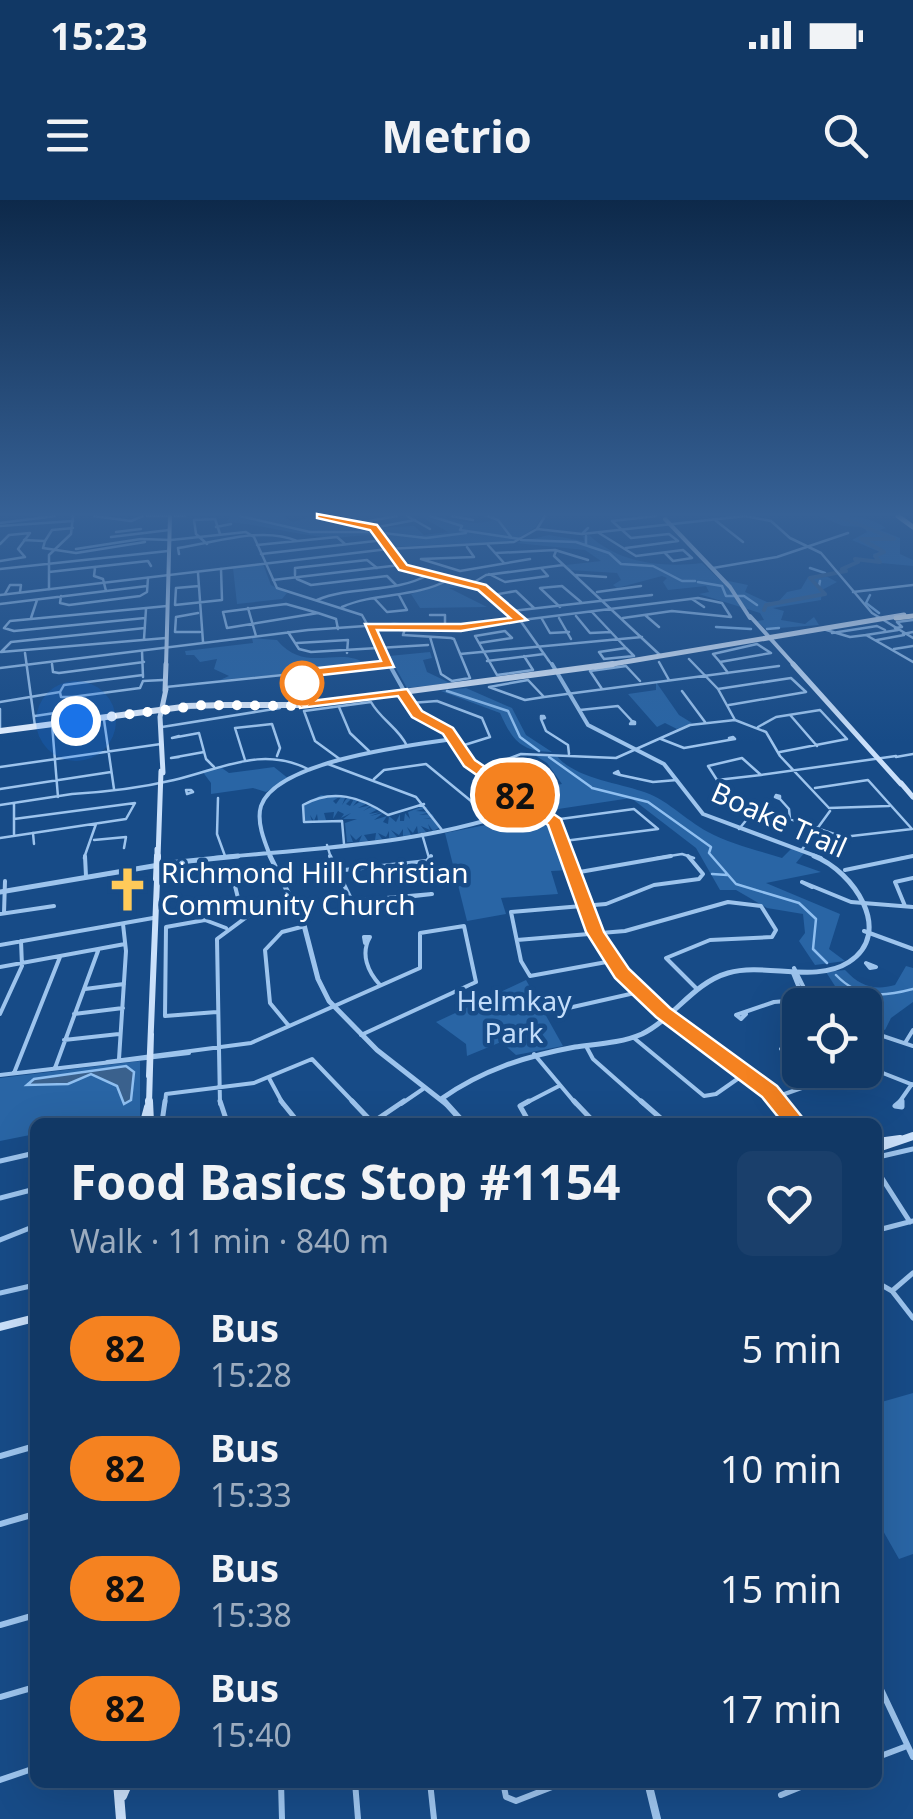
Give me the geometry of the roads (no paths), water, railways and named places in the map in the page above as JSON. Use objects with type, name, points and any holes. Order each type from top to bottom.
[{"type":"highway","points":[[898,617],[913,616]]},
{"type":"main road","points":[[147,1118],[168,592]]},
{"type":"main road","points":[[733,592],[766,638],[913,797]]},
{"type":"main road","points":[[0,731],[190,706],[269,708],[382,696],[661,658],[898,617]]},
{"type":"main road","points":[[165,692],[166,648]]},
{"type":"main road","points":[[882,1144],[913,1136]]},
{"type":"main road","points":[[0,1326],[30,1319]]},
{"type":"main road","points":[[120,1788],[121,1819]]},
{"type":"main road","points":[[122,1796],[125,1788]]},
{"type":"street","points":[[2,594],[24,592]]},
{"type":"street","points":[[0,604],[109,592]]},
{"type":"street","points":[[61,596],[64,604],[143,596],[145,592]]},
{"type":"street","points":[[176,592],[175,605],[224,600],[223,592]]},
{"type":"street","points":[[198,592],[203,643]]},
{"type":"street","points":[[287,592],[359,612],[417,714],[442,726],[478,770],[553,820],[564,840],[596,934],[638,992],[746,1073],[776,1098],[792,1118]]},
{"type":"street","points":[[317,600],[338,592]]},
{"type":"street","points":[[342,606],[420,592]]},
{"type":"street","name":"Boake Trail","points":[[486,592],[520,620],[594,730],[664,764],[700,811],[845,870],[860,885],[865,904]]},
{"type":"street","points":[[493,595],[513,592]]},
{"type":"street","points":[[517,592],[534,608]]},
{"type":"street","points":[[544,592],[560,607]]},
{"type":"street","points":[[568,592],[583,604]]},
{"type":"street","points":[[597,592],[661,658],[669,680]]},
{"type":"street","points":[[852,592],[900,632]]},
{"type":"street","points":[[374,598],[388,613],[408,610],[399,595]]},
{"type":"street","points":[[512,611],[652,595]]},
{"type":"street","points":[[692,599],[704,607]]},
{"type":"street","points":[[0,668],[288,632],[407,624],[445,627],[559,618],[692,599],[722,603],[730,618],[682,612],[623,618]]},
{"type":"street","points":[[30,619],[37,600]]},
{"type":"street","points":[[92,602],[94,611]]},
{"type":"street","points":[[676,602],[682,612]]},
{"type":"street","points":[[7,604],[7,610]]},
{"type":"street","points":[[318,613],[280,622],[225,626],[224,611],[283,604],[318,613],[338,620],[338,629]]},
{"type":"street","points":[[145,618],[4,630],[6,622],[167,606]]},
{"type":"street","points":[[144,639],[146,607]]},
{"type":"street","points":[[248,608],[256,636]]},
{"type":"street","points":[[198,614],[176,617],[175,632],[200,632]]},
{"type":"street","points":[[593,614],[634,656],[606,660],[599,653],[626,648]]},
{"type":"street","points":[[430,615],[446,615],[445,627]]},
{"type":"street","points":[[644,615],[659,627]]},
{"type":"street","points":[[278,616],[280,622]]},
{"type":"street","points":[[576,616],[590,633],[611,632]]},
{"type":"street","points":[[900,632],[902,626],[896,622],[913,616]]},
{"type":"street","points":[[542,618],[550,632],[569,632]]},
{"type":"street","points":[[559,618],[571,641]]},
{"type":"street","points":[[407,624],[404,635],[430,637],[454,639],[471,677],[451,680],[442,674],[430,637]]},
{"type":"street","points":[[68,625],[69,635]]},
{"type":"street","points":[[832,633],[877,626],[887,631]]},
{"type":"street","points":[[145,628],[8,642],[2,648],[5,655],[166,638]]},
{"type":"street","points":[[822,628],[832,633],[866,635],[887,631],[913,635]]},
{"type":"street","points":[[479,643],[512,638],[505,631],[476,636],[482,651],[497,675],[533,670],[524,656]]},
{"type":"street","points":[[288,632],[306,652],[347,653],[430,645]]},
{"type":"street","points":[[877,640],[900,632]]},
{"type":"street","points":[[866,635],[912,660]]},
{"type":"street","points":[[460,654],[642,637]]},
{"type":"street","points":[[295,644],[348,640],[347,653]]},
{"type":"street","points":[[720,662],[771,654],[758,644],[714,652],[720,662],[728,673]]},
{"type":"street","points":[[94,645],[95,656]]},
{"type":"street","points":[[894,650],[913,646]]},
{"type":"street","points":[[0,702],[60,692],[68,698],[140,688],[142,650]]},
{"type":"street","points":[[25,653],[35,726]]},
{"type":"street","points":[[488,661],[544,654]]},
{"type":"street","points":[[505,659],[516,673]]},
{"type":"street","points":[[689,659],[718,690],[735,720]]},
{"type":"street","points":[[52,662],[55,673],[144,662]]},
{"type":"street","points":[[165,692],[389,664]]},
{"type":"street","points":[[602,689],[590,671],[626,666],[641,684]]},
{"type":"street","points":[[545,698],[529,680],[490,686],[523,700],[545,698],[779,666]]},
{"type":"street","points":[[90,669],[93,681]]},
{"type":"street","points":[[60,692],[62,686],[143,675]]},
{"type":"street","points":[[718,690],[791,678],[806,692],[729,705]]},
{"type":"street","points":[[143,681],[163,680]]},
{"type":"street","points":[[682,691],[705,722]]},
{"type":"street","points":[[411,703],[437,701],[482,718],[489,738],[458,747]]},
{"type":"street","points":[[340,760],[316,743],[304,712],[372,702],[382,722],[400,734],[407,746]]},
{"type":"street","points":[[338,706],[349,731],[369,752]]},
{"type":"street","points":[[579,710],[618,706],[632,722]]},
{"type":"street","points":[[162,726],[269,708]]},
{"type":"street","points":[[0,709],[0,731]]},
{"type":"street","points":[[34,716],[68,711]]},
{"type":"street","points":[[758,727],[790,714],[823,711],[848,739],[778,752]]},
{"type":"street","points":[[790,714],[817,746]]},
{"type":"street","points":[[103,717],[114,788]]},
{"type":"street","points":[[542,719],[546,732],[568,745],[569,754]]},
{"type":"street","points":[[478,770],[517,755],[569,754],[603,759],[635,751],[705,722],[735,720],[758,727],[829,808]]},
{"type":"street","points":[[245,760],[235,728],[266,722],[272,724],[280,748],[277,757]]},
{"type":"street","points":[[52,724],[58,796]]},
{"type":"street","points":[[178,736],[199,733],[204,752],[214,767]]},
{"type":"street","points":[[661,738],[684,748],[728,740]]},
{"type":"street","points":[[453,739],[340,760],[310,770],[261,802],[262,831],[314,947],[319,984],[361,1035],[460,1118]]},
{"type":"street","points":[[0,767],[162,744]]},
{"type":"street","points":[[178,757],[204,752]]},
{"type":"street","points":[[762,776],[742,758],[708,766],[722,782],[913,754]]},
{"type":"street","points":[[0,805],[185,777],[245,760],[277,757],[310,770]]},
{"type":"street","points":[[328,764],[340,772],[402,789],[424,804],[442,830]]},
{"type":"street","points":[[374,779],[384,770],[426,764],[473,803],[485,823]]},
{"type":"street","points":[[0,789],[111,772]]},
{"type":"street","points":[[620,774],[648,782],[677,780]]},
{"type":"street","points":[[502,786],[530,776]]},
{"type":"street","points":[[185,777],[190,790]]},
{"type":"street","points":[[780,799],[789,809],[790,819],[847,837],[912,829],[866,780],[813,788]]},
{"type":"street","points":[[82,793],[83,809]]},
{"type":"street","points":[[344,844],[342,821],[304,822],[303,804],[321,794],[365,800],[388,815],[424,804]]},
{"type":"street","points":[[218,798],[217,834],[225,856]]},
{"type":"street","points":[[0,838],[129,818],[134,802],[14,819]]},
{"type":"street","points":[[14,803],[14,836]]},
{"type":"street","points":[[2,891],[187,860],[422,834],[485,823],[531,805]]},
{"type":"street","points":[[739,829],[748,818],[741,806]]},
{"type":"street","points":[[829,808],[892,806]]},
{"type":"street","points":[[801,851],[819,830],[829,808]]},
{"type":"street","points":[[553,820],[634,809],[658,828],[564,840]]},
{"type":"street","points":[[86,876],[85,856],[94,840],[96,823]]},
{"type":"street","points":[[33,833],[34,844]]},
{"type":"street","points":[[335,872],[428,862],[430,856],[422,834]]},
{"type":"street","points":[[94,840],[126,837],[124,848]]},
{"type":"street","points":[[327,844],[335,872],[352,901],[408,897]]},
{"type":"street","points":[[574,873],[686,854],[694,858],[703,874],[698,879],[654,885],[611,903],[512,911],[521,961],[533,977],[612,961]]},
{"type":"street","points":[[845,870],[912,858]]},
{"type":"street","points":[[48,874],[48,883]]},
{"type":"street","points":[[905,906],[895,882],[913,878]]},
{"type":"street","points":[[5,881],[2,914],[54,906]]},
{"type":"street","points":[[235,885],[240,902],[252,911]]},
{"type":"street","points":[[812,887],[865,904],[913,906]]},
{"type":"street","points":[[225,1118],[220,1109],[215,944],[226,928],[252,911],[292,899]]},
{"type":"street","points":[[516,940],[636,929],[692,909],[745,902],[760,906],[776,930],[772,937],[710,940],[666,958],[696,988]]},
{"type":"street","points":[[441,1100],[498,1065],[534,1054],[634,1037],[667,1015],[696,988],[735,971],[833,968],[855,958],[864,931],[865,904]]},
{"type":"street","points":[[0,945],[155,918]]},
{"type":"street","points":[[217,1012],[165,1016],[166,928],[205,920],[226,928]]},
{"type":"street","points":[[119,1059],[125,944],[122,924]]},
{"type":"street","points":[[289,1026],[270,1003],[264,950],[282,932],[305,926]]},
{"type":"street","points":[[0,1074],[251,1042],[422,966],[420,933],[465,928],[477,981],[361,1035]]},
{"type":"street","points":[[864,931],[912,947]]},
{"type":"street","points":[[0,1014],[22,963],[22,942]]},
{"type":"street","points":[[365,942],[368,971],[380,985]]},
{"type":"street","points":[[0,967],[125,944]]},
{"type":"street","points":[[55,1068],[98,949]]},
{"type":"street","points":[[14,1073],[60,956]]},
{"type":"street","points":[[855,958],[866,963]]},
{"type":"street","points":[[794,968],[801,988]]},
{"type":"street","points":[[84,988],[124,984]]},
{"type":"street","points":[[555,1012],[638,992]]},
{"type":"street","points":[[746,1014],[764,1004],[782,1003]]},
{"type":"street","points":[[74,1014],[122,1008]]},
{"type":"street","points":[[905,1043],[913,1030]]},
{"type":"street","points":[[64,1040],[121,1034]]},
{"type":"street","points":[[882,1035],[913,1046]]},
{"type":"street","points":[[634,1037],[704,1096],[716,1094],[746,1073]]},
{"type":"street","points":[[586,1046],[593,1059],[660,1118]]},
{"type":"street","points":[[534,1054],[590,1118]]},
{"type":"street","points":[[107,1062],[150,1057]]},
{"type":"street","points":[[163,1118],[166,1094],[269,1078],[315,1059],[369,1118]]},
{"type":"street","points":[[882,1073],[912,1084],[902,1101]]},
{"type":"street","points":[[269,1078],[275,1094],[295,1118]]},
{"type":"street","points":[[528,1118],[520,1106],[559,1086]]},
{"type":"street","points":[[379,1118],[425,1088]]},
{"type":"street","points":[[776,1098],[804,1088]]},
{"type":"street","points":[[882,1156],[913,1148]]},
{"type":"street","points":[[0,1161],[30,1155]]},
{"type":"street","points":[[882,1178],[912,1221],[882,1229]]},
{"type":"street","points":[[0,1198],[30,1190]]},
{"type":"street","points":[[0,1240],[30,1228]]},
{"type":"street","points":[[892,1292],[913,1273]]},
{"type":"street","points":[[0,1293],[30,1286]]},
{"type":"street","points":[[882,1286],[913,1318]]},
{"type":"street","points":[[0,1456],[30,1447]]},
{"type":"street","points":[[0,1524],[30,1515]]},
{"type":"street","points":[[0,1624],[30,1616]]},
{"type":"street","points":[[0,1697],[30,1688]]},
{"type":"street","points":[[882,1692],[913,1758]]},
{"type":"street","points":[[882,1755],[906,1746]]},
{"type":"street","points":[[0,1780],[30,1770]]},
{"type":"street","points":[[281,1788],[282,1819]]},
{"type":"street","points":[[355,1788],[358,1819]]},
{"type":"street","points":[[431,1788],[434,1819]]},
{"type":"street","points":[[507,1788],[512,1801],[548,1788]]},
{"type":"street","points":[[649,1788],[657,1819]]},
{"type":"street","points":[[781,1795],[798,1788]]},
{"type":"waterway","points":[[724,592],[726,596],[744,596],[757,605]]},
{"type":"waterway","points":[[764,610],[766,605],[825,594],[823,592]]},
{"type":"waterway","points":[[870,595],[866,603],[879,613]]},
{"type":"waterway","points":[[716,627],[751,629]]},
{"type":"waterway","points":[[767,629],[779,628]]},
{"type":"waterway","points":[[447,691],[508,711],[520,737],[539,751]]},
{"type":"waterway","points":[[549,757],[591,787]]},
{"type":"waterway","points":[[592,788],[648,802],[711,847],[709,853],[736,884],[799,903],[816,919],[813,949],[827,963]]},
{"type":"waterway","points":[[712,874],[727,875]]},
{"type":"waterway","points":[[836,975],[854,988],[872,994],[913,989]]},
{"type":"place","name":"Richmond Hill Christian Community Church","points":[[128,889]]},
{"type":"park label","name":"Helmkay Park","points":[[514,1017]]}]
